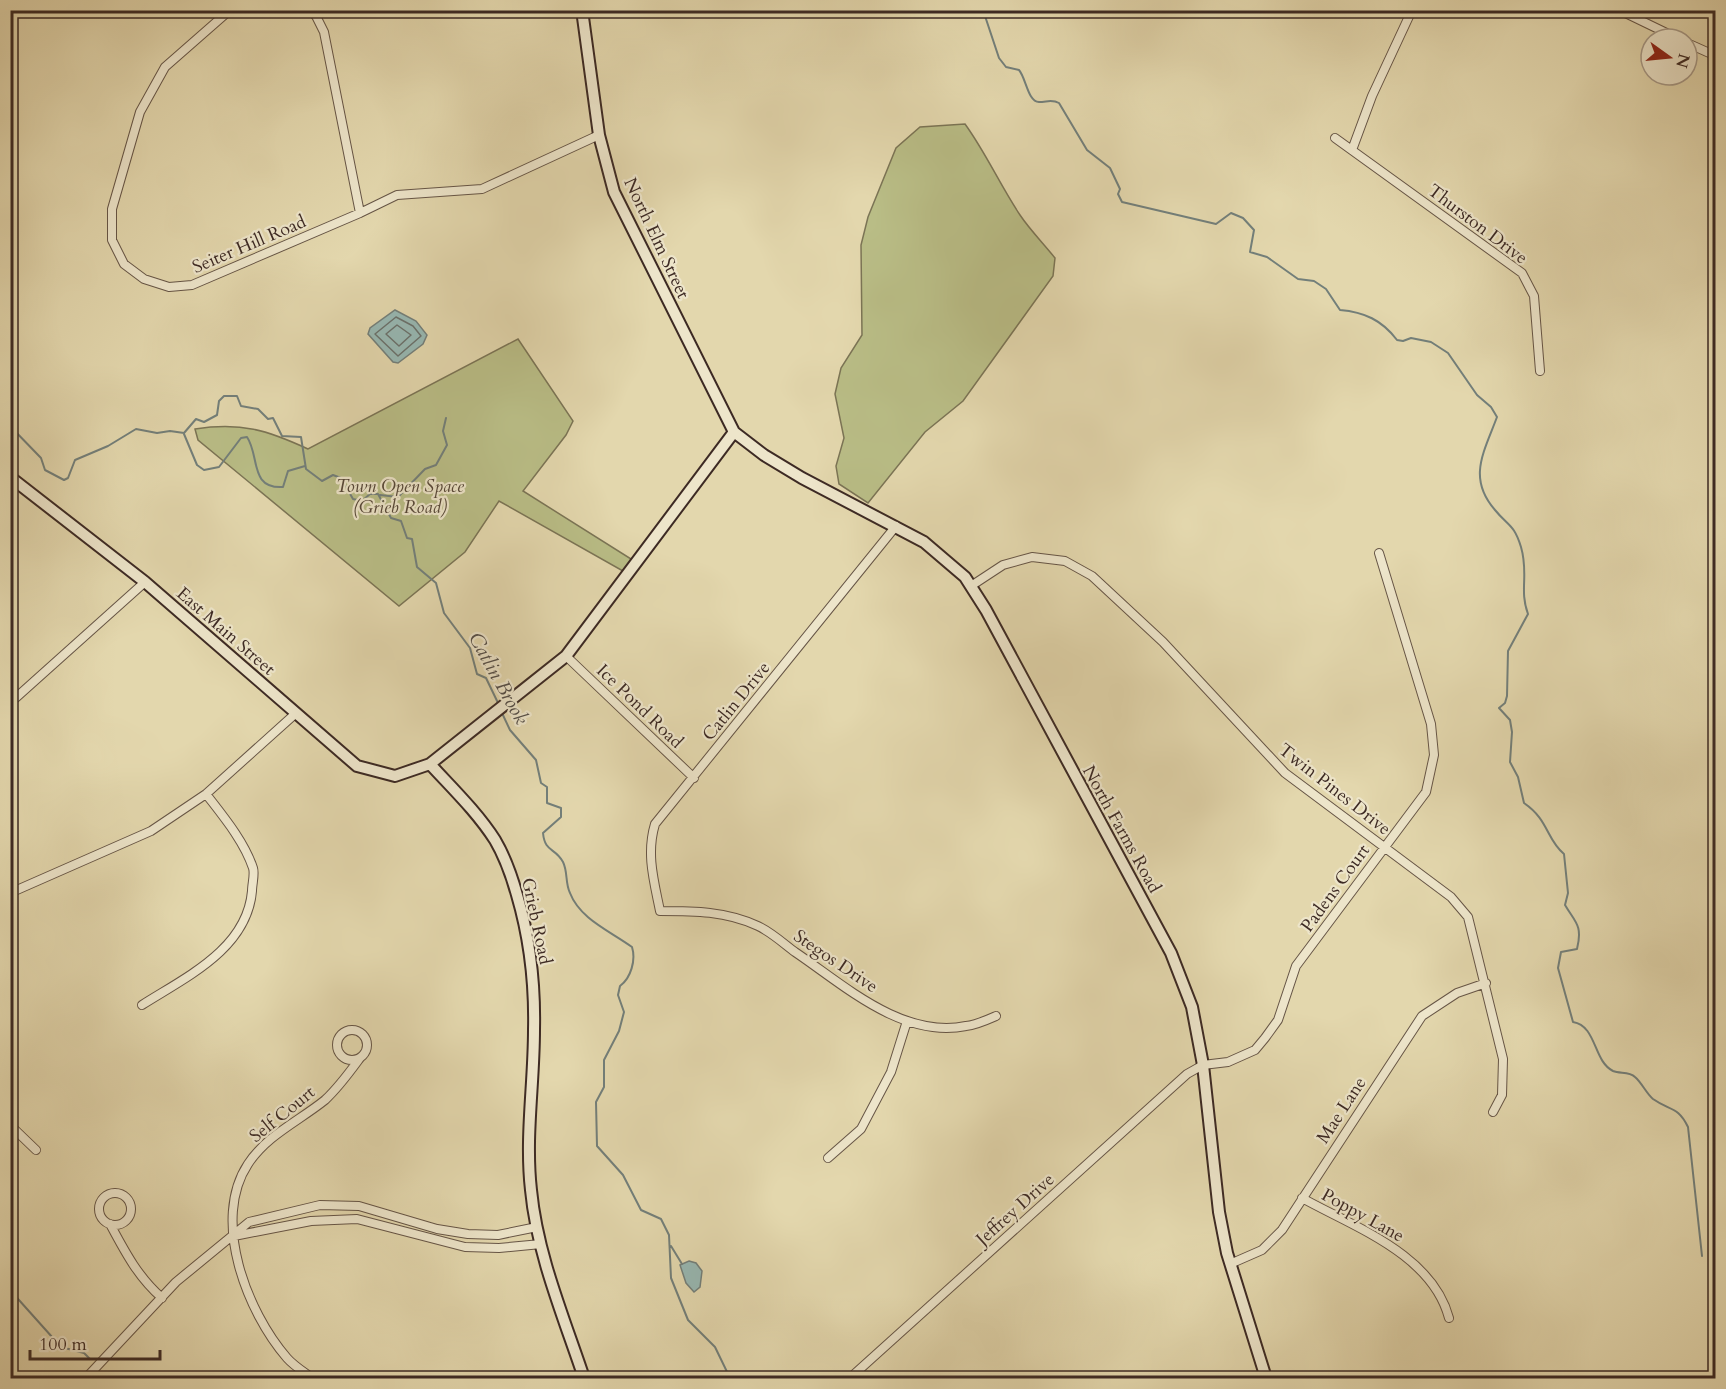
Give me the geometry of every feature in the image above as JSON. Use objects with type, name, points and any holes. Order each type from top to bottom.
[{"type":"main road","name":"North Elm Street","points":[[582,10],[599,135],[614,192],[734,432]]},
{"type":"main road","name":"North Farms Road","points":[[734,432],[764,455],[802,478],[924,542],[965,577],[1171,953],[1192,1007],[1203,1065],[1219,1212],[1230,1263],[1266,1378]]},
{"type":"main road","points":[[430,764],[566,656],[734,432]]},
{"type":"main road","name":"East Main Street","points":[[10,477],[145,582],[357,766],[395,776],[430,764]]},
{"type":"main road","name":"Grieb Road","points":[[430,764],[472,809],[496,842],[512,876],[524,917],[533,979],[534,1030],[528,1152],[537,1227],[584,1378]]},
{"type":"street","name":"Seiter Hill Road","points":[[230,10],[165,67],[140,112],[112,209],[112,240],[124,264],[144,279],[169,287],[192,285],[397,195],[482,189],[599,135]]},
{"type":"street","points":[[309,10],[316,16],[324,32],[360,213]]},
{"type":"street","points":[[1352,150],[1372,96],[1412,10]]},
{"type":"street","points":[[1619,10],[1654,27]]},
{"type":"street","points":[[1699,49],[1716,57]]},
{"type":"street","name":"Thurston Drive","points":[[1335,138],[1522,273],[1534,296],[1540,371]]},
{"type":"street","name":"Catlin Drive","points":[[660,912],[650,863],[650,841],[655,824],[896,526]]},
{"type":"street","name":"Padens Court","points":[[1203,1065],[1228,1062],[1255,1050],[1265,1038],[1278,1020],[1296,966],[1426,792],[1434,755],[1431,724],[1379,553]]},
{"type":"street","name":"Twin Pines Drive","points":[[970,586],[1003,565],[1032,557],[1065,561],[1092,576],[1163,642],[1285,773],[1452,897],[1468,917],[1503,1059],[1502,1095],[1493,1112]]},
{"type":"street","points":[[10,703],[145,582]]},
{"type":"street","name":"Ice Pond Road","points":[[566,656],[693,778]]},
{"type":"street","points":[[10,893],[151,831],[206,794],[295,714]]},
{"type":"street","points":[[142,1005],[212,960],[231,941],[250,909],[254,869],[231,827],[206,794]]},
{"type":"street","name":"Stegos Drive","points":[[660,912],[700,911],[730,915],[760,927],[852,992],[907,1021],[941,1028],[966,1026],[996,1016]]},
{"type":"street","name":"Mae Lane","points":[[1230,1263],[1262,1250],[1282,1230],[1422,1016],[1457,993],[1486,983]]},
{"type":"street","points":[[828,1158],[861,1129],[891,1072],[907,1021]]},
{"type":"street","name":"Self Court","points":[[312,1378],[288,1359],[259,1316],[237,1264],[233,1236],[234,1198],[247,1165],[268,1140],[323,1101],[340,1085],[360,1058]]},
{"type":"street","name":"Jeffrey Drive","points":[[850,1378],[1186,1074],[1203,1065]]},
{"type":"street","points":[[10,1125],[36,1150]]},
{"type":"street","points":[[110,1224],[120,1224],[130,1214],[129,1203],[117,1194],[106,1196],[100,1204],[102,1219],[110,1224],[131,1263],[147,1284],[162,1298]]},
{"type":"street","name":"Poppy Lane","points":[[1302,1198],[1400,1252],[1443,1297],[1449,1318]]},
{"type":"street","points":[[86,1378],[200,1260],[249,1222],[320,1205],[359,1206],[437,1229],[468,1234],[498,1235],[537,1227]]},
{"type":"street","points":[[233,1236],[311,1221],[357,1219],[465,1247],[541,1244]]},
{"type":"green space","points":[[965,124],[1020,215],[1055,258],[1053,276],[963,401],[925,432],[868,503],[839,484],[836,466],[844,438],[835,394],[841,368],[862,335],[861,245],[868,217],[896,148],[920,127]]},
{"type":"green space","name":"Town Open Space (Grieb Road)","points":[[518,339],[573,421],[566,435],[523,491],[639,564],[630,575],[499,501],[465,552],[399,606],[198,440],[195,429],[240,427],[266,432],[308,449]]},
{"type":"water","points":[[395,310],[416,321],[427,335],[423,344],[398,363],[393,362],[368,334],[370,328]]},
{"type":"water","points":[[689,1261],[696,1263],[702,1271],[700,1287],[694,1292],[686,1283],[680,1265]]},
{"type":"waterway","points":[[983,10],[999,58],[1006,67],[1019,70],[1035,101],[1059,103],[1087,150],[1110,168],[1120,189],[1118,194],[1122,202],[1216,224],[1231,213],[1243,218],[1254,230],[1250,252],[1267,257],[1298,279],[1314,281],[1326,289],[1340,310],[1372,318],[1385,327],[1397,340],[1403,341],[1411,338],[1431,342],[1448,353],[1477,395],[1491,407],[1497,417],[1483,453],[1480,476],[1487,498],[1513,529],[1521,547],[1524,565],[1524,597],[1528,614],[1508,651],[1507,696],[1505,703],[1499,708],[1510,720],[1512,732],[1510,762],[1518,777],[1524,803],[1538,816],[1564,854],[1568,893],[1565,905],[1577,924],[1579,941],[1577,949],[1561,952],[1558,968],[1573,1022],[1587,1030],[1602,1060],[1613,1071],[1633,1075],[1653,1099],[1681,1115],[1688,1127],[1702,1256]]},
{"type":"waterway","name":"Catlin Brook","points":[[10,426],[41,458],[45,470],[64,480],[68,478],[75,460],[108,446],[136,429],[157,433],[170,431],[184,433],[196,419],[204,422],[217,415],[219,401],[224,396],[237,396],[241,406],[258,409],[268,419],[273,418],[282,436],[301,437],[306,469],[322,481],[333,475],[341,478],[353,499],[362,501],[370,494],[378,494],[391,518],[401,521],[407,538],[412,539],[417,567],[436,583],[444,613],[470,648],[477,674],[486,678],[499,705]]},
{"type":"waterway","points":[[380,495],[398,497],[425,469],[436,465],[447,445],[443,431],[446,418]]},
{"type":"waterway","name":"Catlin Brook","points":[[184,434],[197,465],[204,470],[219,467],[241,438],[247,437],[257,470],[265,483],[283,487],[288,471],[305,466]]},
{"type":"waterway","name":"Catlin Brook","points":[[502,713],[510,730],[536,760],[541,783],[547,787],[547,803],[561,808],[561,817],[543,833],[548,847],[563,862],[568,889],[575,902],[596,924],[632,947],[632,968],[620,986],[618,995],[624,1012],[619,1031],[604,1060],[604,1087],[596,1102],[597,1146],[623,1175],[641,1210],[661,1219],[669,1235],[671,1278],[688,1320],[715,1347],[730,1378]]},
{"type":"waterway","points":[[671,1246],[682,1264]]},
{"type":"waterway","points":[[10,1290],[61,1347],[84,1353],[90,1359]]}]
